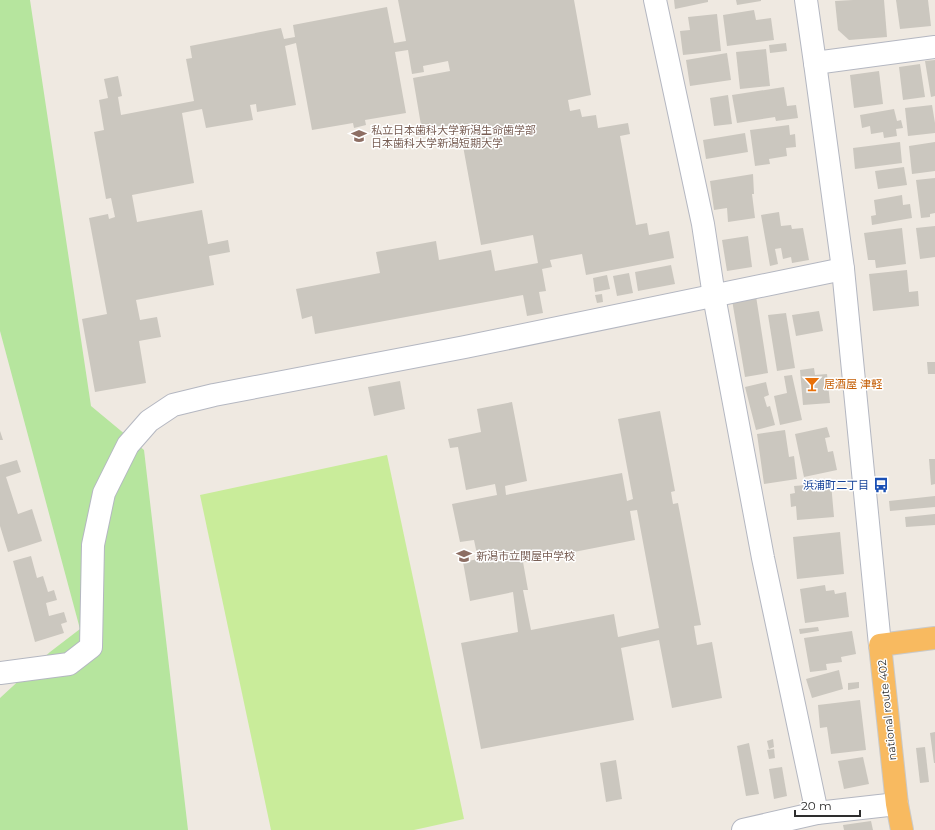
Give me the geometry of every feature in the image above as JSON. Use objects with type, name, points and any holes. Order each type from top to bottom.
[{"type":"highway","name":"national route 402","points":[[902,830],[897,804],[880,645],[935,638]]},
{"type":"street","points":[[654,0],[703,224],[714,296],[763,558],[817,813]]},
{"type":"street","points":[[806,0],[843,269],[880,645]]},
{"type":"street","points":[[815,63],[935,47]]},
{"type":"street","points":[[0,672],[69,664],[90,647],[93,545],[104,493],[128,445],[149,421],[173,405],[214,395],[465,347],[843,269]]},
{"type":"street","points":[[743,830],[817,813],[897,804]]},
{"type":"green space","points":[[0,0],[30,0],[91,406],[144,450],[188,830],[0,830],[0,698],[50,652],[80,629],[0,331]]},
{"type":"green space","points":[[387,455],[464,819],[414,830],[271,830],[200,495]]},
{"type":"building","points":[[398,0],[574,0],[591,95],[568,100],[570,111],[580,109],[582,117],[596,115],[598,128],[628,123],[630,134],[620,136],[636,225],[647,223],[649,235],[669,231],[674,258],[586,275],[582,254],[550,260],[552,267],[542,269],[546,291],[539,292],[543,313],[527,316],[523,295],[315,334],[312,316],[302,319],[296,289],[380,273],[376,252],[436,241],[439,260],[491,250],[495,271],[538,263],[533,235],[481,245],[459,124],[422,131],[413,78],[450,71],[448,61],[423,66],[424,72],[412,74],[408,50],[395,52],[406,113],[365,120],[366,125],[354,128],[353,123],[312,130],[296,43],[285,46],[296,105],[257,112],[256,104],[250,105],[253,120],[206,128],[202,109],[182,113],[194,183],[132,195],[137,222],[202,210],[208,244],[228,240],[230,252],[209,256],[214,285],[136,300],[140,320],[157,317],[161,337],[139,341],[146,383],[95,392],[82,319],[107,314],[89,218],[108,214],[109,219],[115,217],[111,198],[106,199],[94,132],[104,130],[99,100],[108,98],[104,79],[118,76],[122,96],[118,97],[121,115],[194,101],[186,59],[192,58],[190,46],[281,28],[284,39],[295,37],[293,25],[387,7],[394,43],[406,41]]},
{"type":"building","points":[[674,0],[708,0],[708,2],[675,9]]},
{"type":"building","points":[[736,0],[761,0],[761,1],[737,5]]},
{"type":"building","points":[[884,0],[887,37],[849,40],[838,30],[835,1]]},
{"type":"building","points":[[896,0],[928,0],[931,26],[900,29]]},
{"type":"building","points":[[754,10],[756,20],[771,18],[774,40],[727,46],[723,15]]},
{"type":"building","points":[[717,14],[721,51],[683,55],[680,31],[690,30],[688,17]]},
{"type":"building","points":[[786,43],[787,51],[770,53],[769,45]]},
{"type":"building","points":[[766,49],[770,86],[740,89],[736,52]]},
{"type":"building","points":[[727,53],[731,80],[690,86],[686,60]]},
{"type":"building","points":[[935,60],[935,96],[931,97],[925,61]]},
{"type":"building","points":[[920,64],[925,97],[903,100],[899,67]]},
{"type":"building","points":[[879,71],[883,104],[854,108],[850,75]]},
{"type":"building","points":[[784,87],[787,106],[796,105],[798,118],[776,121],[775,117],[737,123],[732,95]]},
{"type":"building","points":[[728,95],[732,124],[714,126],[710,98]]},
{"type":"building","points":[[932,105],[935,133],[908,136],[905,108]]},
{"type":"building","points":[[894,109],[897,121],[901,120],[903,128],[896,129],[897,136],[884,138],[883,132],[871,134],[870,126],[862,128],[860,115]]},
{"type":"building","points":[[789,125],[790,135],[795,134],[796,147],[786,148],[787,156],[769,159],[770,164],[755,166],[750,130]]},
{"type":"building","points":[[745,133],[748,152],[706,159],[703,140]]},
{"type":"building","points":[[900,142],[902,163],[855,169],[853,148]]},
{"type":"building","points":[[935,142],[935,171],[912,174],[909,146]]},
{"type":"building","points":[[904,167],[907,185],[878,189],[875,171]]},
{"type":"building","points":[[753,174],[754,194],[752,194],[755,218],[728,222],[727,208],[714,210],[710,181]]},
{"type":"building","points":[[935,178],[935,213],[930,214],[930,217],[921,218],[916,180]]},
{"type":"building","points":[[902,195],[903,205],[910,204],[912,218],[872,225],[871,216],[876,215],[874,200]]},
{"type":"building","points":[[779,212],[781,226],[791,225],[792,229],[803,228],[809,260],[792,263],[791,257],[783,259],[781,248],[775,249],[778,264],[770,266],[761,215]]},
{"type":"building","points":[[935,226],[935,257],[920,259],[916,228]]},
{"type":"building","points":[[902,228],[906,264],[876,268],[875,260],[868,260],[864,233]]},
{"type":"building","points":[[748,236],[752,267],[727,271],[722,240]]},
{"type":"building","points":[[671,265],[675,284],[638,291],[635,272]]},
{"type":"building","points":[[907,270],[909,292],[918,291],[919,306],[873,311],[869,274]]},
{"type":"building","points":[[629,273],[633,293],[617,296],[613,276]]},
{"type":"building","points":[[607,275],[610,289],[595,292],[593,278]]},
{"type":"building","points":[[602,294],[603,302],[597,303],[595,295]]},
{"type":"building","points":[[756,296],[768,373],[745,377],[732,300]]},
{"type":"building","points":[[819,311],[823,331],[796,336],[792,315]]},
{"type":"building","points":[[786,313],[795,368],[777,371],[768,315]]},
{"type":"building","points":[[927,362],[935,362],[935,374],[928,374]]},
{"type":"building","points":[[814,368],[815,375],[827,374],[830,403],[803,405],[800,370]]},
{"type":"building","points":[[792,375],[802,420],[780,425],[774,396],[787,393],[784,376]]},
{"type":"building","points":[[400,381],[405,409],[374,416],[368,387]]},
{"type":"building","points":[[766,382],[769,395],[764,397],[767,407],[770,406],[775,425],[756,430],[745,387]]},
{"type":"building","points":[[512,402],[527,481],[505,486],[506,495],[622,473],[627,501],[633,499],[618,419],[660,411],[675,491],[671,492],[673,504],[678,503],[701,625],[694,626],[697,645],[712,642],[722,698],[672,708],[659,640],[621,648],[634,720],[481,749],[461,643],[518,632],[513,592],[470,601],[463,562],[478,559],[474,540],[460,542],[452,504],[497,495],[495,484],[466,490],[458,447],[450,448],[448,439],[481,432],[477,409]],"holes":[[[637,510],[659,628],[618,637],[614,614],[531,630],[523,590],[528,590],[523,562],[635,540],[630,511]]]},
{"type":"building","points":[[827,427],[830,437],[825,438],[828,452],[833,451],[837,470],[804,477],[795,434]]},
{"type":"building","points":[[785,430],[789,457],[794,456],[797,479],[764,484],[757,434]]},
{"type":"building","points":[[0,431],[3,440],[0,440]]},
{"type":"building","points":[[929,459],[935,459],[935,484],[931,485]]},
{"type":"building","points":[[17,460],[21,472],[6,477],[18,514],[32,509],[42,541],[8,552],[0,526],[0,465]]},
{"type":"building","points":[[831,483],[834,517],[797,520],[796,506],[791,507],[790,494],[795,493],[794,486]]},
{"type":"building","points":[[935,496],[935,507],[890,511],[889,501]]},
{"type":"building","points":[[935,514],[935,525],[906,527],[905,517]]},
{"type":"building","points":[[840,532],[844,574],[797,579],[793,537]]},
{"type":"building","points":[[31,556],[37,578],[43,576],[48,592],[54,590],[57,600],[46,603],[49,616],[64,612],[67,622],[61,624],[64,633],[35,642],[13,561]]},
{"type":"building","points":[[825,585],[826,591],[834,590],[835,594],[846,592],[849,617],[805,623],[800,589]]},
{"type":"building","points":[[818,627],[819,631],[800,634],[799,629]]},
{"type":"building","points":[[852,631],[856,654],[841,657],[842,662],[826,664],[827,670],[810,672],[804,638]]},
{"type":"building","points":[[839,670],[843,689],[812,698],[806,679]]},
{"type":"building","points":[[859,682],[859,688],[848,690],[848,683]]},
{"type":"building","points":[[860,700],[866,750],[831,754],[827,727],[820,728],[818,705]]},
{"type":"building","points":[[935,732],[935,763],[934,763],[930,733]]},
{"type":"building","points":[[773,739],[774,747],[769,749],[767,741]]},
{"type":"building","points":[[749,743],[759,794],[746,796],[737,746]]},
{"type":"building","points":[[925,747],[929,782],[920,783],[916,748]]},
{"type":"building","points":[[774,749],[775,758],[769,759],[767,750]]},
{"type":"building","points":[[863,757],[869,784],[844,789],[838,761]]},
{"type":"building","points":[[616,760],[622,799],[606,802],[600,763]]},
{"type":"building","points":[[782,767],[787,796],[774,799],[769,769]]},
{"type":"building","points":[[871,821],[873,830],[844,830],[843,825]]},
{"type":"place","name":"私立日本歯科大学新潟生命歯学部 日本歯科大学新潟短期大学","points":[[359,136]]},
{"type":"place","name":"居酒屋 津軽","points":[[812,384]]},
{"type":"place","name":"浜浦町二丁目","points":[[881,485]]},
{"type":"place","name":"新潟市立関屋中学校","points":[[464,556]]}]
